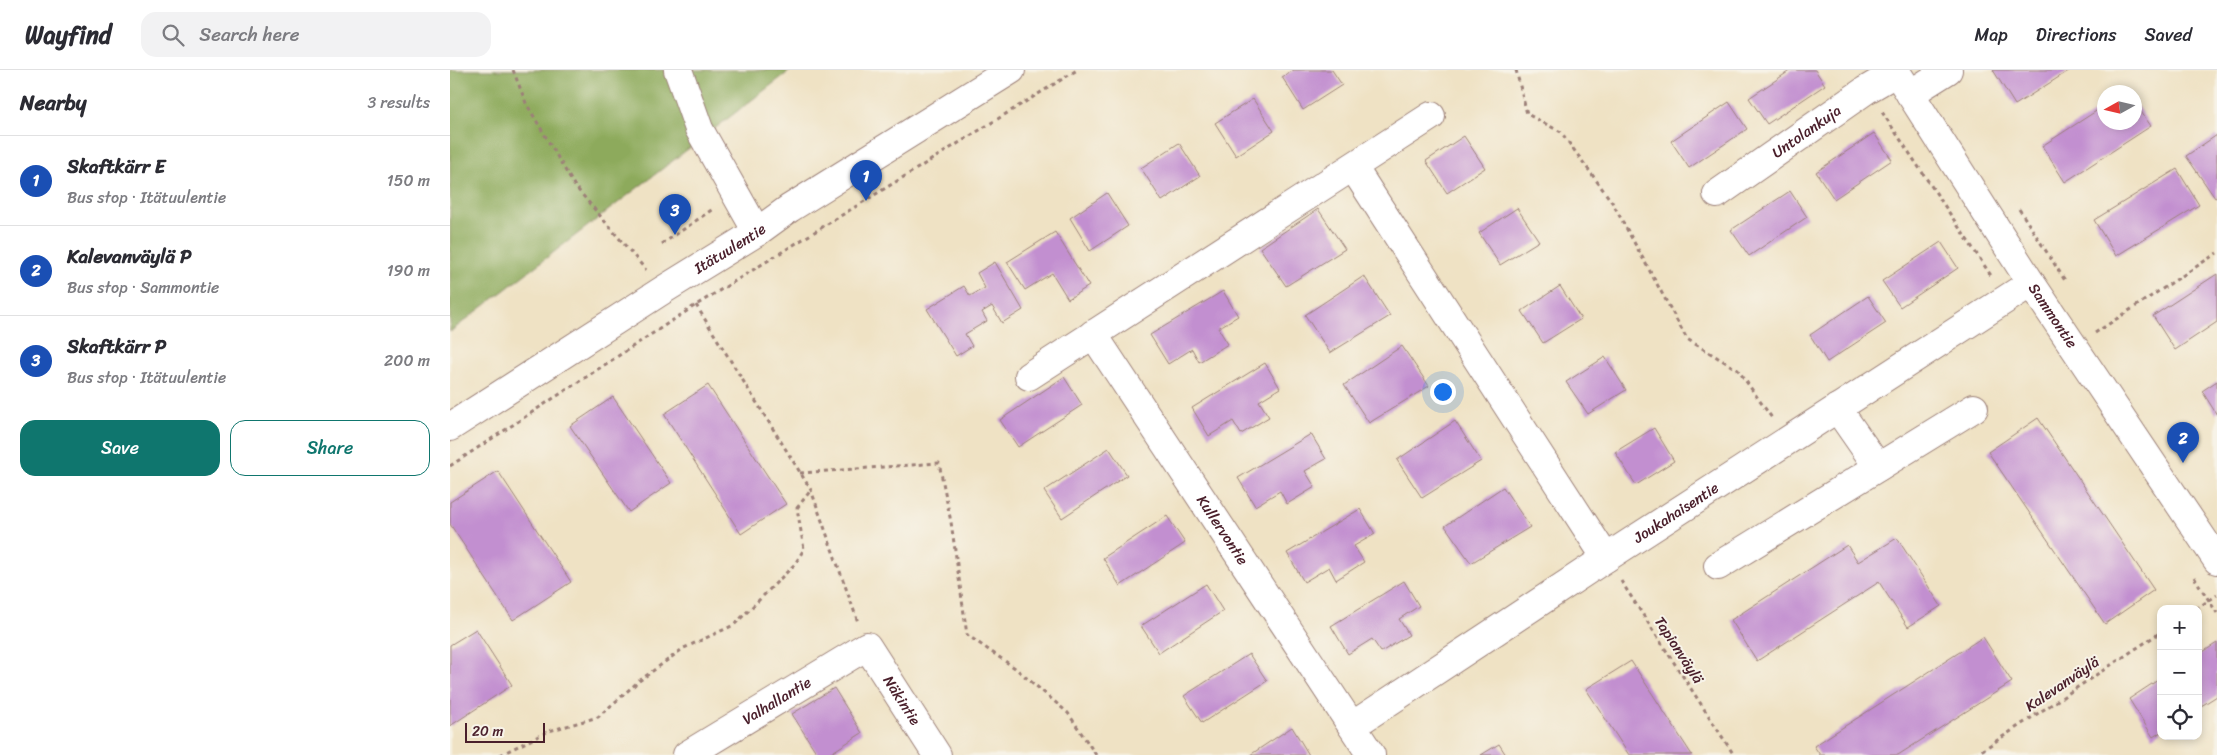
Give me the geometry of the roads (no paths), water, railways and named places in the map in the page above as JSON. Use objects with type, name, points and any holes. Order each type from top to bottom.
[{"type":"street","points":[[678,70],[699,129],[757,232]]},
{"type":"street","name":"Itätuulentie","points":[[450,427],[757,232],[790,208],[1011,70]]},
{"type":"street","name":"Untolankuja","points":[[1717,194],[1866,90],[1901,79],[1948,70]]},
{"type":"street","name":"Sammontie","points":[[1901,79],[2031,284],[2217,560]]},
{"type":"street","points":[[1029,376],[1432,116]]},
{"type":"street","points":[[1353,167],[1606,558]]},
{"type":"street","name":"Joukahaisentie","points":[[1352,726],[1606,558],[2031,284]]},
{"type":"street","name":"Kullervontie","points":[[1093,334],[1352,726]]},
{"type":"street","points":[[1837,408],[1878,467]]},
{"type":"street","points":[[1718,566],[1974,408]]},
{"type":"street","name":"Valhallantie","points":[[687,755],[867,646]]},
{"type":"street","name":"Näkintie","points":[[867,646],[937,755]]},
{"type":"street","points":[[1352,726],[1372,755]]},
{"type":"place","name":"Skaftkärr E","points":[[866,201]]},
{"type":"place","name":"Skaftkärr P","points":[[675,235]]},
{"type":"place","name":"Kalevanväylä P","points":[[2183,463]]}]
